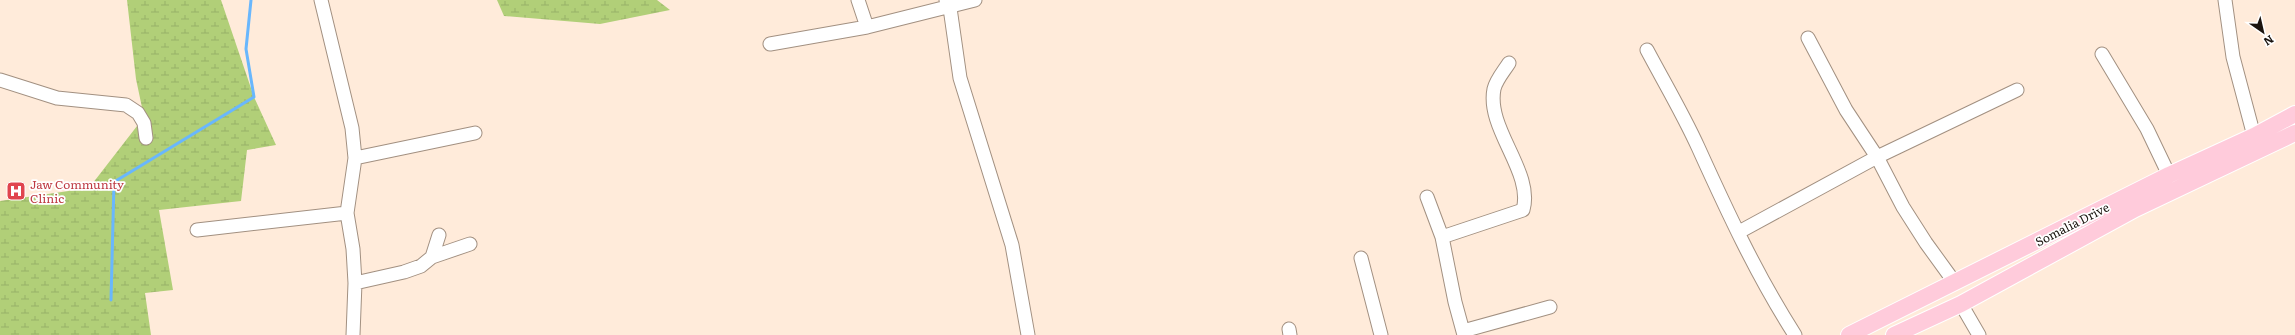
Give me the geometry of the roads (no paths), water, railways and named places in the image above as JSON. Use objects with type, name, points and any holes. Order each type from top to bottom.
[{"type":"main road","name":"Somalia Drive","points":[[1849,335],[2169,175],[2254,136],[2295,114]]},
{"type":"main road","name":"Somalia Drive","points":[[1894,335],[1961,304],[2135,208],[2295,133]]},
{"type":"street","points":[[321,0],[352,128],[355,158],[347,213],[353,249],[355,283],[353,335]]},
{"type":"street","points":[[858,0],[867,27]]},
{"type":"street","points":[[770,44],[867,27],[948,4],[975,0]]},
{"type":"street","points":[[2225,0],[2233,57],[2254,136]]},
{"type":"street","points":[[948,4],[960,78],[1012,245],[1028,335]]},
{"type":"street","points":[[1808,38],[1846,110],[1877,157],[1907,213],[1955,283]]},
{"type":"street","points":[[1647,50],[1698,146],[1714,185],[1759,274],[1795,335]]},
{"type":"street","points":[[2102,54],[2146,129],[2169,175]]},
{"type":"street","points":[[1442,238],[1523,210],[1526,197],[1523,185],[1499,126],[1493,99],[1494,88],[1509,62]]},
{"type":"street","points":[[0,80],[58,98],[126,105],[138,113],[144,123],[146,138]]},
{"type":"street","points":[[1739,232],[1877,157],[2017,90]]},
{"type":"street","points":[[355,158],[475,133]]},
{"type":"street","points":[[1427,197],[1442,238],[1464,333],[1550,306]]},
{"type":"street","points":[[197,230],[347,213]]},
{"type":"street","points":[[432,257],[439,235]]},
{"type":"street","points":[[355,283],[404,272],[421,266],[432,257],[470,244]]},
{"type":"street","points":[[1361,258],[1381,335]]},
{"type":"street","points":[[1961,304],[1980,335]]},
{"type":"waterway","points":[[111,300],[114,182],[254,97],[246,49],[251,0]]},
{"type":"place","name":"Jaw Community Clinic","points":[[16,191]]}]
